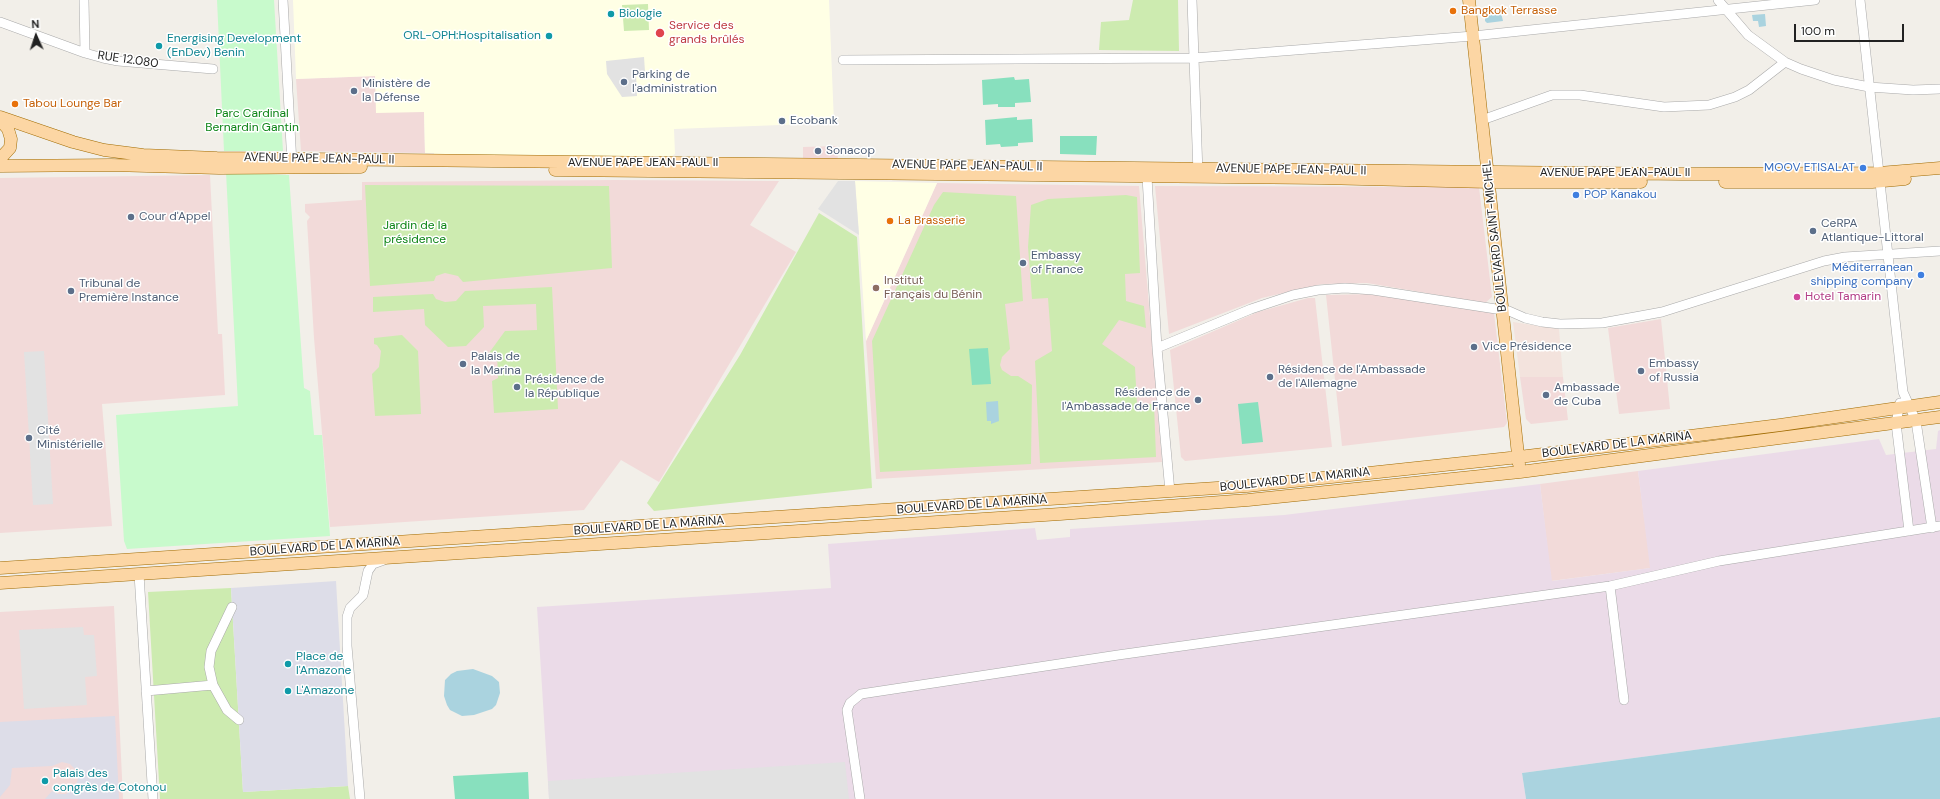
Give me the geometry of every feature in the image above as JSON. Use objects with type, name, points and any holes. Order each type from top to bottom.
[{"type":"main road","name":"BOULEVARD SAINT-MICHEL","points":[[1470,0],[1520,472]]},
{"type":"main road","name":"AVENUE PAPE JEAN-PAUL II","points":[[0,117],[73,142],[122,153],[292,163]]},
{"type":"main road","points":[[0,120],[8,129],[11,139],[10,148],[0,160]]},
{"type":"main road","name":"AVENUE PAPE JEAN-PAUL II","points":[[0,166],[292,163],[1488,177],[1940,177]]},
{"type":"main road","name":"AVENUE PAPE JEAN-PAUL II","points":[[773,168],[1148,176],[1198,173]]},
{"type":"main road","name":"AVENUE PAPE JEAN-PAUL II","points":[[1880,177],[1940,168]]},
{"type":"main road","name":"BOULEVARD DE LA MARINA","points":[[0,568],[1247,486],[1518,457],[1780,425],[1940,402]]},
{"type":"main road","name":"BOULEVARD DE LA MARINA","points":[[0,583],[1248,500],[1520,472],[1782,439],[1940,417]]},
{"type":"main road","points":[[1780,425],[1782,439]]},
{"type":"main road","points":[[620,541],[621,528]]},
{"type":"main road","points":[[582,544],[586,530]]},
{"type":"street","points":[[84,0],[85,53]]},
{"type":"street","points":[[283,0],[292,163]]},
{"type":"street","points":[[1192,0],[1198,173]]},
{"type":"street","points":[[1718,0],[1748,35],[1785,62],[1823,77],[1869,86],[1913,90],[1940,89]]},
{"type":"street","points":[[843,60],[1194,58],[1473,36],[1815,0]]},
{"type":"street","points":[[1860,0],[1903,392],[1904,407],[1896,423],[1909,531]]},
{"type":"street","name":"RUE 12.080","points":[[0,22],[85,53],[118,61],[213,69]]},
{"type":"street","points":[[1482,120],[1552,95],[1580,95],[1664,107],[1709,105],[1735,97],[1749,90],[1785,62]]},
{"type":"street","points":[[1148,176],[1157,348],[1170,492]]},
{"type":"street","points":[[1157,348],[1265,304],[1304,293],[1325,290],[1346,288],[1379,290],[1503,310],[1533,321],[1553,324],[1613,322],[1662,312],[1824,261],[1845,257],[1940,251]]},
{"type":"street","points":[[860,799],[847,710],[850,703],[861,694],[1228,639],[1610,586],[1719,561],[1936,527],[1916,421],[1904,407]]},
{"type":"street","points":[[360,799],[347,646],[347,617],[350,608],[363,594],[368,571],[373,564],[390,557]]},
{"type":"street","points":[[139,574],[153,799]]},
{"type":"street","points":[[1610,586],[1624,700]]},
{"type":"street","points":[[232,607],[211,651],[209,667],[213,685],[227,710],[239,720]]},
{"type":"street","points":[[146,691],[213,685]]},
{"type":"shaded area","points":[[293,0],[829,0],[834,123],[674,129],[675,154],[672,156],[575,158],[434,155],[434,153],[425,153],[424,112],[376,113],[375,76],[296,79]]},
{"type":"shaded area","name":"Parking de l'administration","points":[[644,57],[645,72],[636,73],[637,96],[622,97],[607,74],[606,61]]},
{"type":"shaded area","points":[[375,76],[424,112],[425,153],[301,151],[296,79]]},
{"type":"shaded area","points":[[837,146],[838,161],[803,161],[803,147]]},
{"type":"shaded area","points":[[210,175],[218,334],[222,334],[225,395],[102,404],[112,526],[0,533],[0,178]]},
{"type":"shaded area","name":"Présidence de la République","points":[[614,180],[779,181],[750,225],[796,252],[659,482],[621,460],[584,510],[330,527],[314,338],[307,221],[310,217],[305,212],[305,204],[362,200],[362,182]]},
{"type":"shaded area","points":[[838,181],[855,181],[859,235],[818,209]]},
{"type":"shaded area","name":"Institut Français du Bénin","points":[[855,181],[937,183],[866,341],[859,235]]},
{"type":"shaded area","name":"Embassy of France","points":[[937,183],[1139,186],[1162,462],[876,479],[866,341]]},
{"type":"shaded area","points":[[1155,186],[1479,187],[1492,297],[1485,303],[1367,283],[1322,284],[1262,298],[1169,334]]},
{"type":"shaded area","points":[[1373,294],[1494,313],[1507,423],[1504,427],[1342,446],[1326,295]]},
{"type":"shaded area","points":[[1308,298],[1315,298],[1332,447],[1185,461],[1181,457],[1170,350],[1258,312]]},
{"type":"shaded area","points":[[1661,319],[1670,409],[1619,414],[1608,328]]},
{"type":"shaded area","points":[[1513,322],[1559,329],[1563,377],[1520,377]]},
{"type":"shaded area","points":[[44,351],[53,504],[33,505],[24,352]]},
{"type":"shaded area","points":[[1520,377],[1563,377],[1568,420],[1531,424],[1526,419]]},
{"type":"shaded area","points":[[1940,430],[1940,717],[1522,773],[1526,799],[549,799],[537,607],[831,588],[828,544],[1035,528],[1037,540],[1070,537],[1070,529],[1284,515],[1540,484],[1552,581],[1650,568],[1638,471],[1879,439],[1886,455],[1936,449],[1938,431]]},
{"type":"shaded area","points":[[1638,471],[1651,568],[1551,581],[1540,484]]},
{"type":"shaded area","name":"Place de l'Amazone","points":[[336,581],[348,786],[243,792],[231,588]]},
{"type":"shaded area","name":"Palais des congrès de Cotonou","points":[[114,606],[123,799],[0,799],[0,612]]},
{"type":"shaded area","points":[[83,627],[84,635],[94,635],[97,676],[85,677],[87,705],[24,709],[19,630]]},
{"type":"shaded area","points":[[115,716],[119,799],[45,799],[52,791],[58,794],[66,794],[76,786],[78,778],[76,770],[70,764],[62,762],[52,766],[12,768],[10,785],[0,797],[0,722]]},
{"type":"shaded area","points":[[845,762],[849,799],[549,799],[548,781]]},
{"type":"green space","name":"Parc Cardinal Bernardin Gantin","points":[[217,0],[274,0],[283,151],[224,151]]},
{"type":"green space","points":[[1133,0],[1178,0],[1179,51],[1099,50],[1101,22],[1129,20]]},
{"type":"green space","points":[[648,4],[649,30],[624,31],[622,5]]},
{"type":"green space","points":[[1014,77],[1015,80],[1029,79],[1031,102],[1015,103],[1015,107],[998,107],[998,104],[983,105],[982,80]]},
{"type":"green space","points":[[1017,117],[1017,120],[1032,119],[1033,142],[1018,143],[1018,146],[1001,147],[1000,144],[986,145],[985,120]]},
{"type":"green space","points":[[1060,136],[1097,136],[1096,155],[1060,154]]},
{"type":"green space","points":[[226,172],[289,175],[304,388],[310,391],[314,435],[322,435],[330,536],[127,549],[124,541],[116,415],[238,406]]},
{"type":"green space","name":"Jardin de la présidence","points":[[365,185],[609,186],[612,268],[463,282],[458,276],[445,273],[436,276],[434,281],[370,286]]},
{"type":"green space","points":[[943,192],[1016,196],[1023,301],[1005,304],[1010,349],[1002,357],[1000,365],[1002,370],[1011,376],[1018,376],[1032,385],[1031,464],[880,472],[872,341],[934,205]]},
{"type":"green space","points":[[1126,195],[1137,197],[1140,273],[1125,274],[1126,301],[1144,306],[1146,328],[1119,320],[1102,344],[1135,367],[1137,404],[1154,404],[1156,457],[1040,463],[1035,361],[1052,351],[1048,298],[1032,299],[1028,247],[1031,205],[1048,199]]},
{"type":"green space","points":[[819,213],[857,237],[872,488],[654,511],[647,503],[740,355]]},
{"type":"green space","points":[[552,287],[558,409],[494,413],[492,381],[498,378],[497,352],[489,353],[505,331],[537,330],[536,304],[483,306],[484,327],[466,346],[448,347],[425,325],[424,309],[373,312],[373,297],[433,294],[436,299],[445,302],[456,301],[465,291]]},
{"type":"green space","points":[[402,335],[418,351],[421,414],[375,416],[372,374],[379,367],[381,351],[377,345],[374,344],[374,338]]},
{"type":"green space","points":[[988,348],[991,384],[972,385],[969,349]]},
{"type":"green space","points":[[1258,402],[1263,442],[1242,444],[1238,404]]},
{"type":"green space","points":[[231,588],[243,792],[348,786],[350,799],[160,799],[148,592]]},
{"type":"green space","points":[[528,772],[529,799],[455,799],[453,776]]},
{"type":"water","points":[[1501,13],[1503,21],[1487,23],[1485,21],[1485,14]]},
{"type":"water","points":[[1765,14],[1766,26],[1759,27],[1758,21],[1753,21],[1752,15]]},
{"type":"water","points":[[998,401],[999,421],[991,424],[991,421],[987,421],[986,402]]},
{"type":"water","points":[[473,669],[492,676],[499,682],[500,693],[496,705],[492,709],[474,715],[462,716],[450,710],[447,705],[444,696],[445,680],[457,671]]},
{"type":"water","points":[[1940,717],[1940,799],[1526,799],[1522,773]]},
{"type":"place","name":"Bangkok Terrasse","points":[[1453,11]]},
{"type":"place","name":"Biologie","points":[[611,14]]},
{"type":"place","name":"Service des grands brûlés","points":[[660,33]]},
{"type":"place","name":"ORL-OPH:Hospitalisation","points":[[549,36]]},
{"type":"place","name":"Energising Development (EnDev) Benin","points":[[159,46]]},
{"type":"place","name":"Parking de l'administration","points":[[624,82]]},
{"type":"place","name":"Ministère de la Défense","points":[[354,91]]},
{"type":"place","name":"Tabou Lounge Bar","points":[[15,104]]},
{"type":"place","name":"Ecobank","points":[[782,121]]},
{"type":"place","name":"Sonacop","points":[[818,151]]},
{"type":"place","name":"MOOV ETISALAT","points":[[1863,168]]},
{"type":"place","name":"POP Kanakou","points":[[1576,195]]},
{"type":"place","name":"Cour d'Appel","points":[[131,217]]},
{"type":"place","name":"La Brasserie","points":[[890,221]]},
{"type":"place","name":"CeRPA Atlantique-Littoral","points":[[1813,231]]},
{"type":"place","name":"Embassy of France","points":[[1023,263]]},
{"type":"place","name":"Méditerranean shipping company","points":[[1921,275]]},
{"type":"place","name":"Institut Français du Bénin","points":[[876,288]]},
{"type":"place","name":"Tribunal de Première Instance","points":[[71,291]]},
{"type":"place","name":"Hotel Tamarin","points":[[1797,297]]},
{"type":"place","name":"Vice Présidence","points":[[1474,347]]},
{"type":"place","name":"Palais de la Marina","points":[[463,364]]},
{"type":"place","name":"Embassy of Russia","points":[[1641,371]]},
{"type":"place","name":"Résidence de l'Ambassade de l'Allemagne","points":[[1270,377]]},
{"type":"place","name":"Présidence de la République","points":[[517,387]]},
{"type":"place","name":"Ambassade de Cuba","points":[[1546,395]]},
{"type":"place","name":"Résidence de l'Ambassade de France","points":[[1198,400]]},
{"type":"place","name":"Cité Ministérielle","points":[[29,438]]},
{"type":"place","name":"Place de l'Amazone","points":[[288,664]]},
{"type":"place","name":"L'Amazone","points":[[288,691]]},
{"type":"place","name":"Palais des congrès de Cotonou","points":[[45,781]]}]
